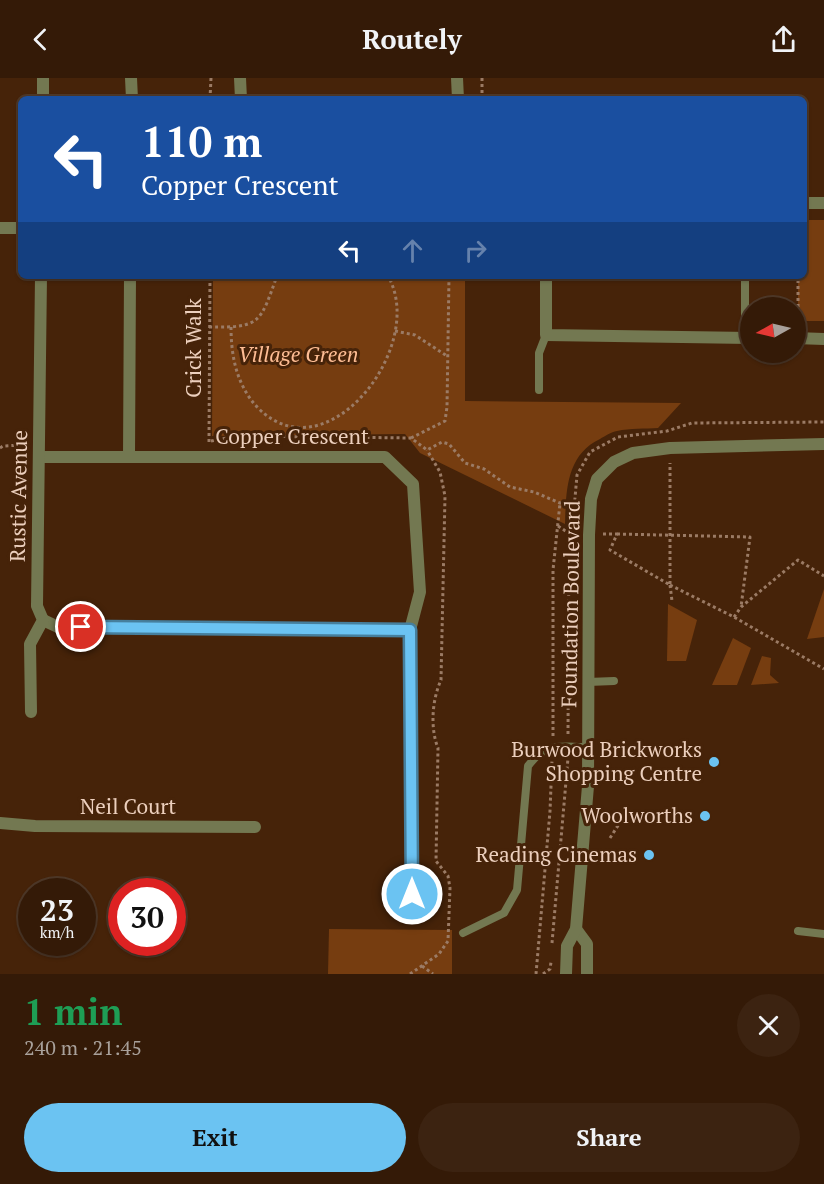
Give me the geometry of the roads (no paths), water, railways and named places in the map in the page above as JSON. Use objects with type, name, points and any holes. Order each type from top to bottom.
[{"type":"street","points":[[43,78],[43,96]]},
{"type":"street","points":[[131,78],[132,96]]},
{"type":"street","points":[[240,78],[242,96]]},
{"type":"street","points":[[457,78],[458,96]]},
{"type":"street","points":[[807,203],[824,203]]},
{"type":"street","points":[[0,228],[18,228]]},
{"type":"street","name":"Rustic Avenue","points":[[41,279],[37,606],[43,620]]},
{"type":"street","points":[[129,456],[130,279]]},
{"type":"street","points":[[546,279],[546,335],[740,338]]},
{"type":"street","points":[[806,338],[824,339]]},
{"type":"street","name":"Foundation Boulevard","points":[[566,974],[567,946],[576,929],[588,786],[589,535],[591,499],[597,479],[614,462],[633,453],[670,448],[824,444]]},
{"type":"street","name":"Copper Crescent","points":[[39,457],[385,457],[413,484],[420,592],[410,630],[412,894]]},
{"type":"street","points":[[31,712],[30,644],[43,620],[58,627],[410,630]]},
{"type":"street","name":"Neil Court","points":[[0,824],[255,827]]},
{"type":"street","name":"Foundation Boulevard","points":[[576,929],[587,944],[587,968],[594,974]]},
{"type":"lane","points":[[745,279],[746,297]]},
{"type":"lane","points":[[539,390],[539,353],[546,335]]},
{"type":"lane","points":[[588,682],[614,681]]},
{"type":"lane","points":[[463,933],[504,913],[517,890],[528,766],[537,753],[553,746],[588,747]]},
{"type":"lane","points":[[798,931],[824,934]]},
{"type":"place","name":"Burwood Brickworks Shopping Centre","points":[[714,762]]},
{"type":"place","name":"Woolworths","points":[[705,816]]},
{"type":"place","name":"Reading Cinemas","points":[[649,855]]},
{"type":"park label","name":"Village Green","points":[[298,355]]}]
